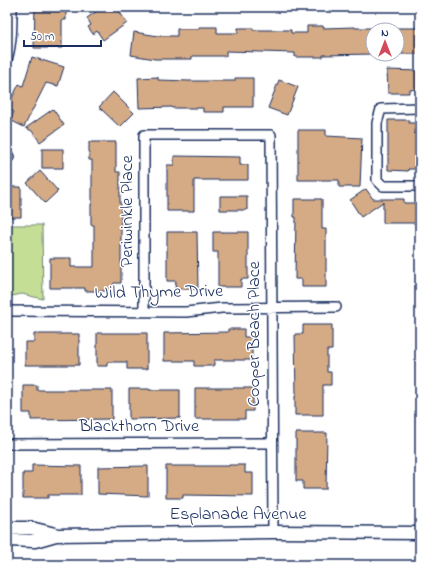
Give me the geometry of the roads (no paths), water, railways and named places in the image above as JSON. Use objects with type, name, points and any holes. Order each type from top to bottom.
[{"type":"main road","name":"Esplanade Avenue","points":[[7,528],[31,528],[56,535]]},
{"type":"main road","name":"Esplanade Avenue","points":[[7,540],[35,540],[56,535],[272,532],[420,533]]},
{"type":"street","points":[[7,60],[12,27],[12,7]]},
{"type":"street","points":[[420,108],[381,109],[376,123],[377,180],[383,186],[420,186]]},
{"type":"street","name":"Cooper Beach Place","points":[[144,135],[271,134],[272,532]]},
{"type":"street","name":"Periwinkle Place","points":[[144,135],[144,311]]},
{"type":"street","name":"Wild Thyme Drive","points":[[7,311],[186,312],[222,308],[336,307]]},
{"type":"street","name":"Blackthorn Drive","points":[[7,444],[272,443]]}]
